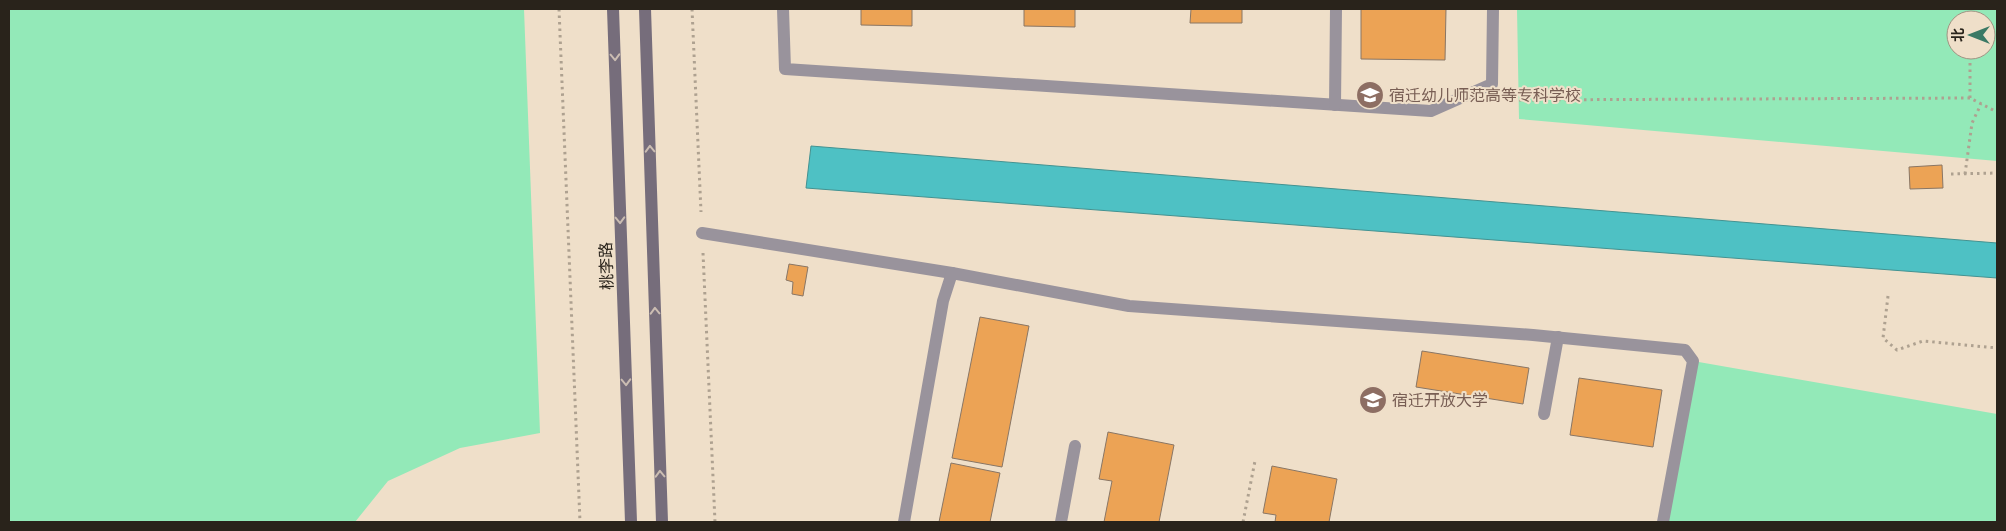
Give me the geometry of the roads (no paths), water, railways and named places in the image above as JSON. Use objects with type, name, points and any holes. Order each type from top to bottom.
[{"type":"main road","name":"桃李路","points":[[613,9],[631,522]]},
{"type":"main road","points":[[645,9],[662,522]]},
{"type":"lane","points":[[784,9],[786,69],[1431,111],[1492,84],[1493,9]]},
{"type":"lane","points":[[1335,105],[1336,9]]},
{"type":"lane","points":[[702,233],[952,273],[1129,306],[1558,337],[1685,350],[1693,361],[1663,522]]},
{"type":"lane","points":[[904,522],[943,301],[952,273]]},
{"type":"lane","points":[[1544,414],[1558,337]]},
{"type":"lane","points":[[1061,522],[1075,446]]},
{"type":"water","points":[[811,146],[1997,243],[1997,278],[806,188]]},
{"type":"place","name":"宿迁幼儿师范高等专科学校","points":[[1370,95]]},
{"type":"place","name":"宿迁开放大学","points":[[1373,400]]}]
